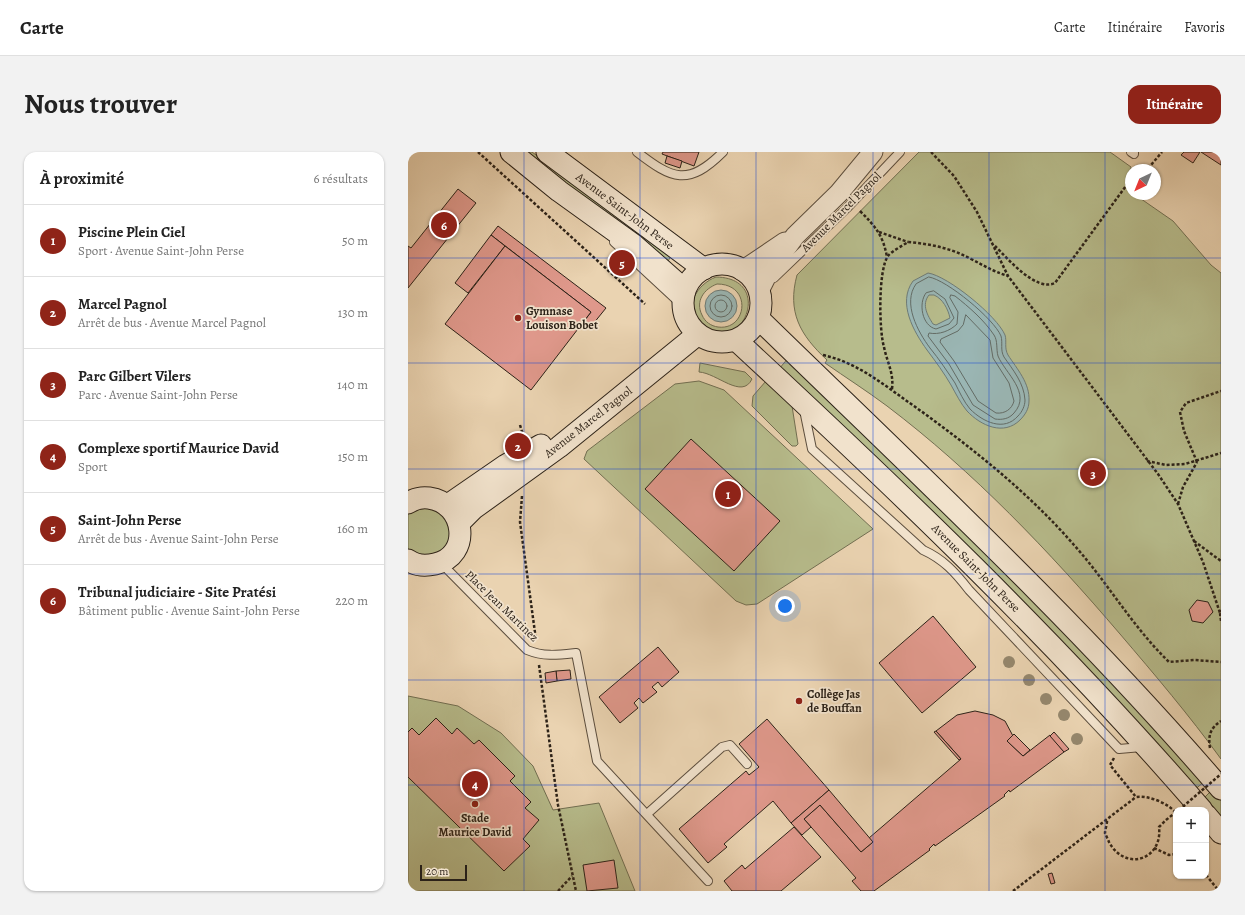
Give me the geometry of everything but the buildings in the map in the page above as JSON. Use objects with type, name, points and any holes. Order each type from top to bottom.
[{"type":"main road","name":"Avenue Saint-John Perse","points":[[512,152],[559,191],[634,245],[688,313]]},
{"type":"main road","name":"Avenue Saint-John Perse","points":[[547,152],[704,269]]},
{"type":"main road","points":[[717,265],[730,266],[742,270],[752,280],[758,291],[760,304],[758,318],[751,329],[736,340],[718,342],[706,339],[688,313],[693,277],[704,269],[717,265]]},
{"type":"main road","name":"Avenue Marcel Pagnol","points":[[448,505],[506,465],[552,439],[613,394],[646,367],[688,313]]},
{"type":"main road","name":"Avenue Marcel Pagnol","points":[[459,523],[473,509],[559,446],[688,313]]},
{"type":"main road","points":[[758,318],[1042,597],[1101,657],[1221,790]]},
{"type":"main road","name":"Avenue Saint-John Perse","points":[[736,340],[802,402],[958,562],[1054,646],[1199,807]]},
{"type":"main road","points":[[408,503],[423,497],[436,499],[448,505],[455,513],[459,523],[460,535],[457,547],[450,556],[440,563],[426,566],[409,562]]},
{"type":"main road","points":[[1209,819],[1221,833]]},
{"type":"street","name":"Avenue Marcel Pagnol","points":[[758,291],[768,273],[795,236],[839,193],[873,152]]},
{"type":"street","name":"Avenue Marcel Pagnol","points":[[742,270],[795,236]]},
{"type":"lane","points":[[636,152],[655,166],[678,177],[693,175],[715,160],[723,152]]},
{"type":"lane","name":"Avenue Marcel Pagnol","points":[[758,291],[848,208],[900,152]]},
{"type":"lane","points":[[1131,152],[1134,154],[1134,152]]},
{"type":"lane","points":[[802,402],[812,449],[923,550],[938,557],[958,562],[969,590],[1119,749],[1145,746]]},
{"type":"lane","name":"Place Jean Martinez","points":[[440,563],[527,650],[538,654],[551,656],[576,653],[597,761],[647,814]]},
{"type":"lane","points":[[708,881],[647,814],[722,747],[730,746],[747,764]]},
{"type":"path","points":[[478,152],[645,304]]},
{"type":"path","points":[[931,152],[954,176],[977,212],[1008,276],[1178,504],[1208,575],[1220,612],[1221,621]]},
{"type":"path","points":[[1152,164],[1162,152]]},
{"type":"path","points":[[993,244],[1027,276],[1036,282],[1050,285],[1055,283],[1125,187]]},
{"type":"path","points":[[857,208],[879,232],[888,256],[883,275],[880,334],[893,379],[892,389]]},
{"type":"path","points":[[879,232],[908,242],[946,248],[971,259],[988,269],[1008,276]]},
{"type":"path","points":[[888,256],[908,242]]},
{"type":"path","points":[[820,354],[850,363],[892,389],[972,448],[1016,486],[1074,544],[1143,635],[1169,662],[1194,660],[1221,662]]},
{"type":"path","points":[[1197,462],[1184,431],[1180,412],[1186,403],[1221,391]]},
{"type":"path","points":[[1147,461],[1174,465],[1197,462],[1209,456],[1221,453]]},
{"type":"path","points":[[1178,504],[1183,487],[1197,462]]},
{"type":"path","points":[[522,495],[520,522],[558,805],[576,891]]},
{"type":"path","points":[[1193,540],[1221,561]]},
{"type":"path","points":[[1210,750],[1208,738],[1211,730],[1221,721]]},
{"type":"path","points":[[1119,749],[1110,765],[1136,797]]},
{"type":"path","points":[[1182,807],[1221,774]]},
{"type":"path","points":[[1013,891],[1107,821],[1136,797],[1144,796],[1173,810]]},
{"type":"path","points":[[1107,821],[1105,834],[1113,849],[1123,857],[1135,861],[1146,858],[1154,848],[1160,836],[1159,827],[1173,814]]},
{"type":"path","points":[[1154,848],[1169,855],[1173,854]]},
{"type":"path","points":[[558,891],[573,876]]},
{"type":"path","points":[[1209,879],[1219,891]]},
{"type":"green space","points":[[525,152],[532,152],[671,256],[667,263]]},
{"type":"green space","points":[[919,152],[1110,152],[1127,164],[1125,164],[1125,200],[1143,200],[1173,221],[1211,265],[1221,273],[1221,759],[1159,680],[1120,634],[1066,573],[1010,514],[980,485],[919,431],[879,400],[825,363],[827,360],[803,332],[798,322],[794,300],[794,288],[797,275]]},
{"type":"green space","points":[[716,277],[734,281],[745,290],[748,302],[746,315],[739,326],[728,333],[715,334],[700,325],[692,311],[694,297],[709,280]],"holes":[[[717,284],[729,286],[736,291],[741,299],[742,307],[740,315],[735,322],[728,326],[713,326],[703,317],[700,310],[700,300],[705,292],[712,286]]]},
{"type":"green space","points":[[789,357],[964,524],[1205,781],[1192,792],[779,369]]},
{"type":"green space","points":[[700,363],[745,372],[752,379],[748,385],[742,387],[728,384],[706,373],[699,372]]},
{"type":"green space","points":[[699,381],[724,390],[873,529],[757,604],[746,605],[736,601],[584,459],[587,451],[675,384]]},
{"type":"green space","points":[[766,381],[792,406],[798,444],[796,446],[792,446],[752,406],[753,396]]},
{"type":"green space","points":[[433,506],[451,523],[451,540],[433,558],[408,553],[408,512],[415,507]]},
{"type":"green space","name":"Stade Maurice David","points":[[408,696],[458,706],[501,733],[533,766],[553,810],[599,803],[635,891],[408,891]]},
{"type":"green space","points":[[1213,789],[1221,798],[1221,822],[1209,807],[1202,800]]},
{"type":"water","points":[[928,273],[947,281],[971,298],[1000,327],[1005,335],[1008,355],[1022,376],[1029,394],[1029,404],[1026,412],[1024,416],[1014,425],[1000,428],[986,425],[967,411],[946,376],[917,335],[909,317],[907,308],[908,290],[913,281]],"holes":[[[929,295],[934,295],[945,305],[950,318],[936,325],[933,324],[929,318],[925,306]]]},
{"type":"water","points":[[721,290],[732,295],[737,306],[732,317],[721,322],[710,317],[705,306],[710,295]]},
{"type":"place","name":"Tribunal judiciaire - Site Pratési","points":[[444,225]]},
{"type":"place","name":"Saint-John Perse","points":[[622,263]]},
{"type":"place","name":"Gymnase Louison Bobet","points":[[518,318]]},
{"type":"place","name":"Marcel Pagnol","points":[[518,446]]},
{"type":"place","name":"Parc Gilbert Vilers","points":[[1093,473]]},
{"type":"place","name":"Piscine Plein Ciel","points":[[728,494]]},
{"type":"place","name":"Collège Jas de Bouffan","points":[[799,701]]},
{"type":"place","name":"Complexe sportif Maurice David","points":[[475,784]]},
{"type":"place","name":"Stade Maurice David","points":[[475,804]]}]
